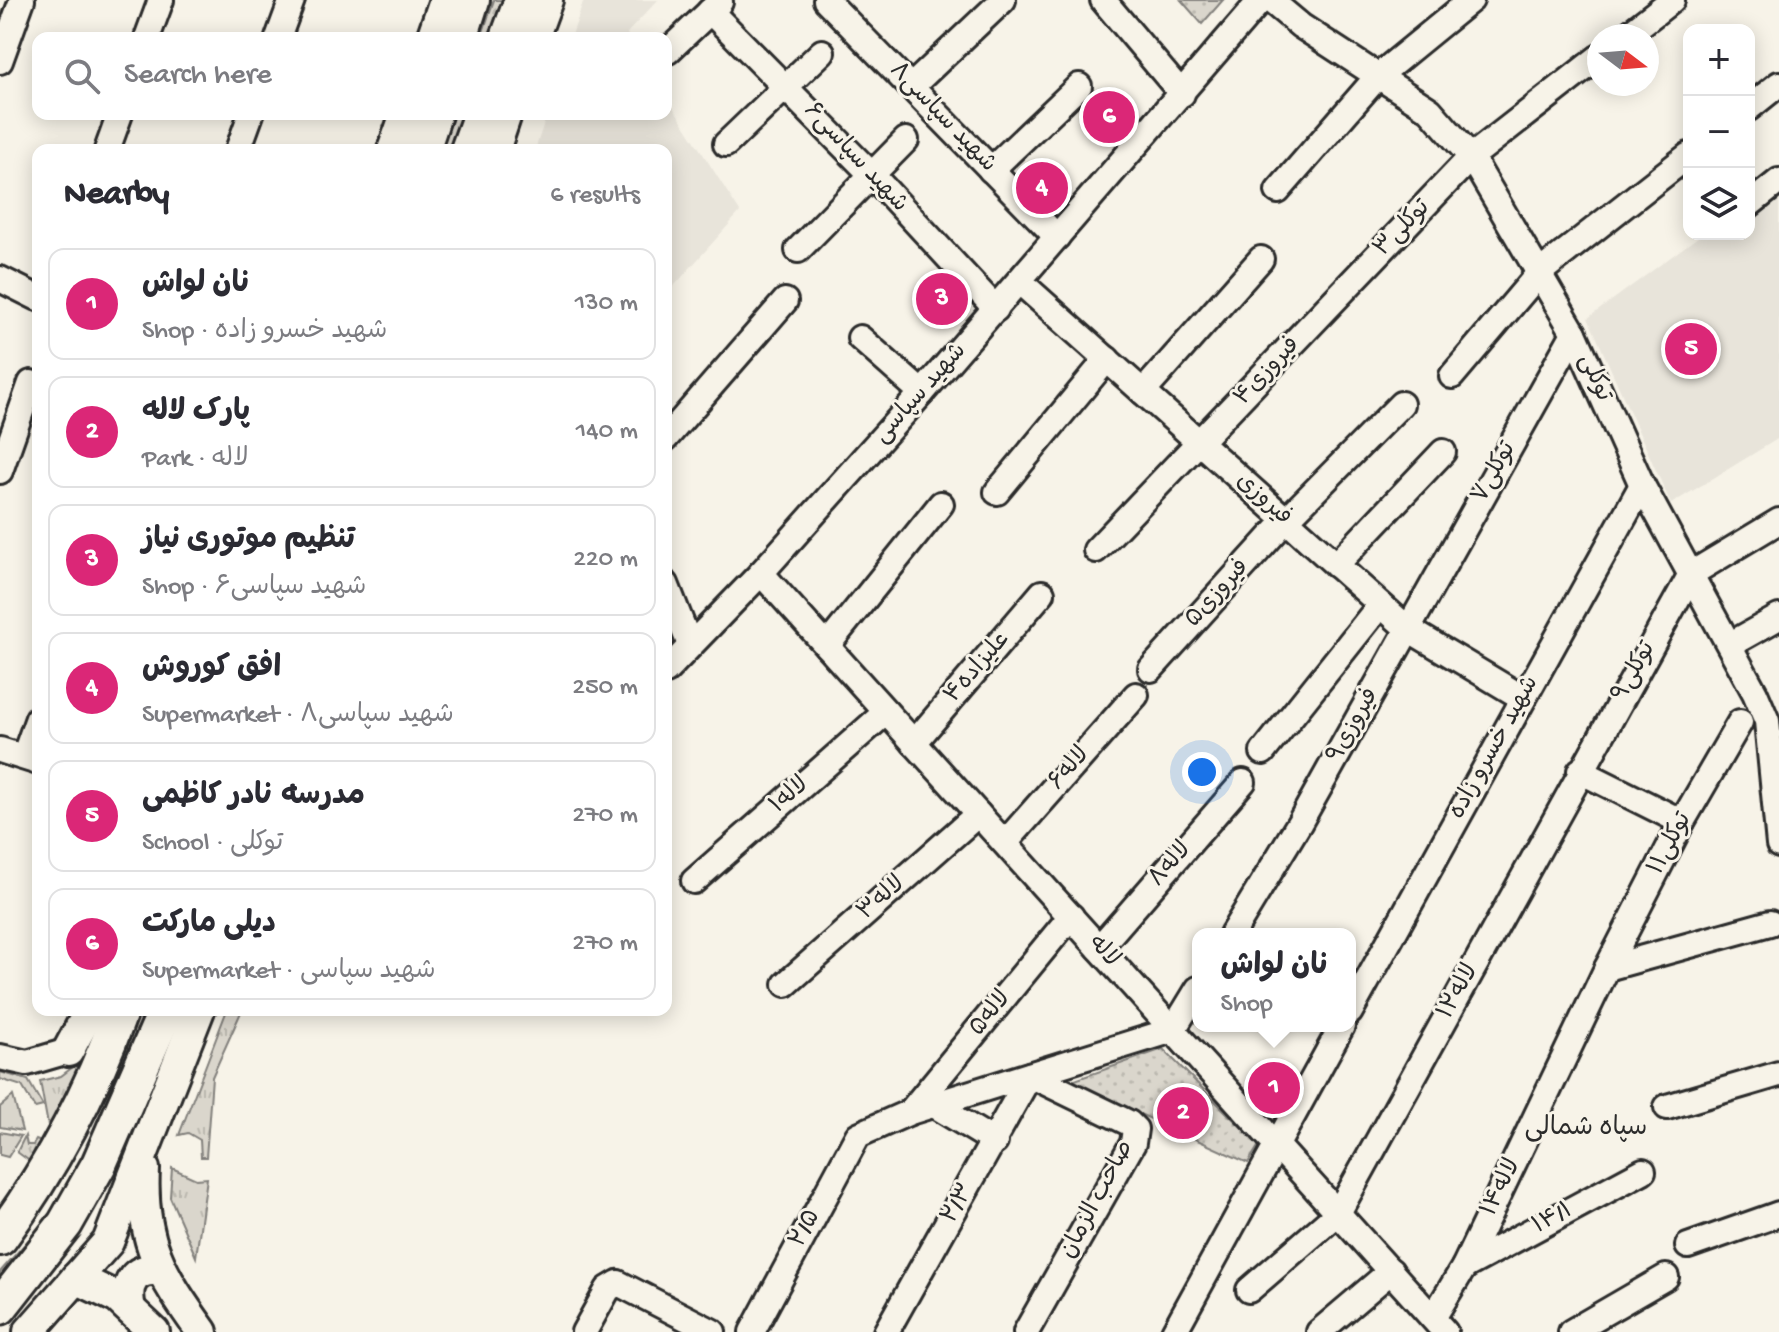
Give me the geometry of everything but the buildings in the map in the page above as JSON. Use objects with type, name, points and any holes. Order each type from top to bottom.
[{"type":"highway","points":[[462,32],[472,0]]},
{"type":"highway","points":[[510,32],[522,0]]},
{"type":"highway","points":[[424,144],[432,120]]},
{"type":"highway","points":[[470,144],[479,120]]},
{"type":"highway","points":[[0,1238],[28,1200],[84,1104],[119,1016]]},
{"type":"highway","points":[[0,1307],[65,1224],[99,1164],[163,1016]]},
{"type":"main road","points":[[434,32],[445,0]]},
{"type":"main road","points":[[535,32],[547,0]]},
{"type":"main road","points":[[395,144],[404,120]]},
{"type":"main road","points":[[496,144],[504,120]]},
{"type":"main road","points":[[68,1051],[87,1016]]},
{"type":"main road","points":[[29,1332],[108,1242],[197,1016]]},
{"type":"main road","points":[[145,1149],[146,1234],[162,1271],[202,1332]]},
{"type":"main road","points":[[130,1308],[127,1295],[134,1276],[141,1270],[162,1271]]},
{"type":"main road","points":[[76,1278],[99,1286],[130,1308],[154,1332]]},
{"type":"street","points":[[0,61],[22,0]]},
{"type":"street","points":[[149,32],[161,0]]},
{"type":"street","points":[[280,32],[292,0]]},
{"type":"street","points":[[911,87],[1003,0]]},
{"type":"street","points":[[1103,0],[1182,94]]},
{"type":"street","name":"شهید سپاسی","points":[[672,664],[761,573],[922,393],[1261,0]]},
{"type":"street","name":"توکلی","points":[[1270,0],[1301,26],[1430,110],[1471,157],[1574,333],[1642,485],[1731,644],[1767,721],[1779,845]]},
{"type":"street","points":[[1278,191],[1378,76],[1471,0]]},
{"type":"street","points":[[1641,24],[1672,0]]},
{"type":"street","name":"شهید سپاسی۸","points":[[838,4],[911,87],[1057,237]]},
{"type":"street","points":[[672,47],[716,6]]},
{"type":"street","name":"شهید سپاسی۶","points":[[716,6],[996,309]]},
{"type":"street","points":[[726,144],[822,52]]},
{"type":"street","name":"توکلی۳","points":[[1336,300],[1471,157],[1587,66]]},
{"type":"street","points":[[1755,103],[1779,84]]},
{"type":"street","points":[[991,170],[1079,86]]},
{"type":"street","points":[[109,144],[118,120]]},
{"type":"street","points":[[240,144],[249,120]]},
{"type":"street","points":[[798,250],[906,140]]},
{"type":"street","points":[[1452,376],[1540,272],[1683,160]]},
{"type":"street","points":[[1755,200],[1779,181]]},
{"type":"street","points":[[1143,392],[1261,259]]},
{"type":"street","points":[[0,279],[32,295]]},
{"type":"street","name":"فیروزی","points":[[1019,281],[1380,605],[1412,621],[1523,698]]},
{"type":"street","name":"۴فیروزی","points":[[1096,550],[1336,300]]},
{"type":"street","points":[[672,431],[785,301]]},
{"type":"street","name":"۷توکلی","points":[[1412,621],[1574,333]]},
{"type":"street","points":[[860,338],[922,393]]},
{"type":"street","points":[[997,492],[1107,359]]},
{"type":"street","points":[[0,471],[32,383]]},
{"type":"street","name":"فیروزی۵","points":[[1151,669],[1286,520],[1401,404]]},
{"type":"street","points":[[1336,565],[1443,452]]},
{"type":"street","name":"شهید خسرو زاده","points":[[1356,1001],[1642,485]]},
{"type":"street","points":[[827,646],[941,504]]},
{"type":"street","points":[[1691,574],[1779,521]]},
{"type":"street","name":"لاله","points":[[761,573],[1439,1325]]},
{"type":"street","name":"توکلی۹","points":[[1580,771],[1691,574]]},
{"type":"street","name":"علیزاده۴","points":[[914,743],[1042,593]]},
{"type":"street","points":[[672,599],[690,645]]},
{"type":"street","points":[[1263,752],[1380,605]]},
{"type":"street","points":[[1731,644],[1779,617]]},
{"type":"street","name":"فیروزی۹","points":[[1236,928],[1300,822],[1412,621]]},
{"type":"street","name":"۶لاله","points":[[1005,843],[1136,695]]},
{"type":"street","name":"۱لاله","points":[[694,881],[886,712]]},
{"type":"street","name":"توکلی۱۱","points":[[1607,968],[1682,822],[1740,722]]},
{"type":"street","points":[[13,756],[32,727]]},
{"type":"street","points":[[1580,771],[1682,822]]},
{"type":"street","name":"لاله۱۲","points":[[1338,1213],[1580,771]]},
{"type":"street","name":"لاله۸","points":[[1099,948],[1243,782]]},
{"type":"street","name":"۳لاله","points":[[786,984],[978,814]]},
{"type":"street","name":"لاله۵","points":[[910,1112],[1071,916]]},
{"type":"street","points":[[1607,968],[1770,923]]},
{"type":"street","name":"لاله۱۴","points":[[1439,1325],[1607,968]]},
{"type":"street","points":[[910,1112],[1173,1030],[1192,999]]},
{"type":"street","points":[[1174,1332],[1339,1032]]},
{"type":"street","points":[[0,1057],[27,1063],[68,1051]]},
{"type":"street","points":[[1667,1107],[1779,1074]]},
{"type":"street","name":"۲/۳","points":[[886,1332],[1030,1075]]},
{"type":"street","name":"صاحب الزمان","points":[[1026,1332],[1133,1143],[1135,1129],[1129,1123],[1030,1075]]},
{"type":"street","points":[[934,1105],[995,1142]]},
{"type":"street","name":"۲/۵","points":[[752,1332],[852,1143],[865,1130],[910,1112]]},
{"type":"street","name":"۱۴/۱","points":[[1464,1267],[1643,1171]]},
{"type":"street","points":[[1249,1290],[1338,1213]]},
{"type":"street","points":[[1688,1246],[1779,1214]]},
{"type":"street","points":[[1319,1332],[1391,1271]]},
{"type":"street","points":[[1571,1332],[1666,1277]]},
{"type":"street","points":[[584,1332],[608,1289],[618,1283],[713,1332]]},
{"type":"shaded area","points":[[584,0],[658,0],[628,32],[573,32]]},
{"type":"shaded area","points":[[672,105],[740,212],[672,288],[672,144],[537,144],[545,120],[672,120]]},
{"type":"shaded area","points":[[1779,188],[1779,438],[1671,504],[1588,318],[1694,240],[1755,240],[1755,208]]},
{"type":"green space","points":[[494,0],[507,0],[496,32],[483,32]]},
{"type":"green space","points":[[1181,0],[1223,0],[1202,24]]},
{"type":"green space","points":[[452,120],[465,120],[456,144],[443,144]]},
{"type":"green space","points":[[137,1016],[151,1016],[103,1140],[0,1294],[0,1272],[55,1210],[92,1141]]},
{"type":"green space","points":[[225,1016],[239,1016],[212,1077],[206,1157],[201,1157],[200,1140],[188,1133],[179,1135]]},
{"type":"green space","points":[[1163,1049],[1259,1145],[1248,1163],[1069,1082]]},
{"type":"green space","points":[[90,1054],[51,1142],[40,1081],[61,1076]]},
{"type":"green space","points":[[0,1072],[28,1080],[43,1106],[35,1108],[22,1086],[0,1079]]},
{"type":"green space","points":[[13,1096],[22,1131],[0,1127],[0,1107]]},
{"type":"green space","points":[[0,1132],[21,1136],[8,1157],[0,1155]]},
{"type":"green space","points":[[25,1136],[27,1145],[33,1145],[36,1140],[44,1143],[31,1162],[17,1152]]},
{"type":"green space","points":[[172,1168],[196,1179],[207,1178],[196,1257],[170,1197]]},
{"type":"place","name":"دیلی مارکت","points":[[1109,117]]},
{"type":"place","name":"افق کوروش","points":[[1042,188]]},
{"type":"place","name":"تنظیم موتوری نیاز","points":[[942,299]]},
{"type":"place","name":"مدرسه نادر کاظمی","points":[[1691,349]]},
{"type":"place","name":"نان لواش","points":[[1274,1088]]},
{"type":"place","name":"پارک لاله","points":[[1183,1113]]},
{"type":"district","name":"سپاه شمالی","points":[[1586,1129]]}]
